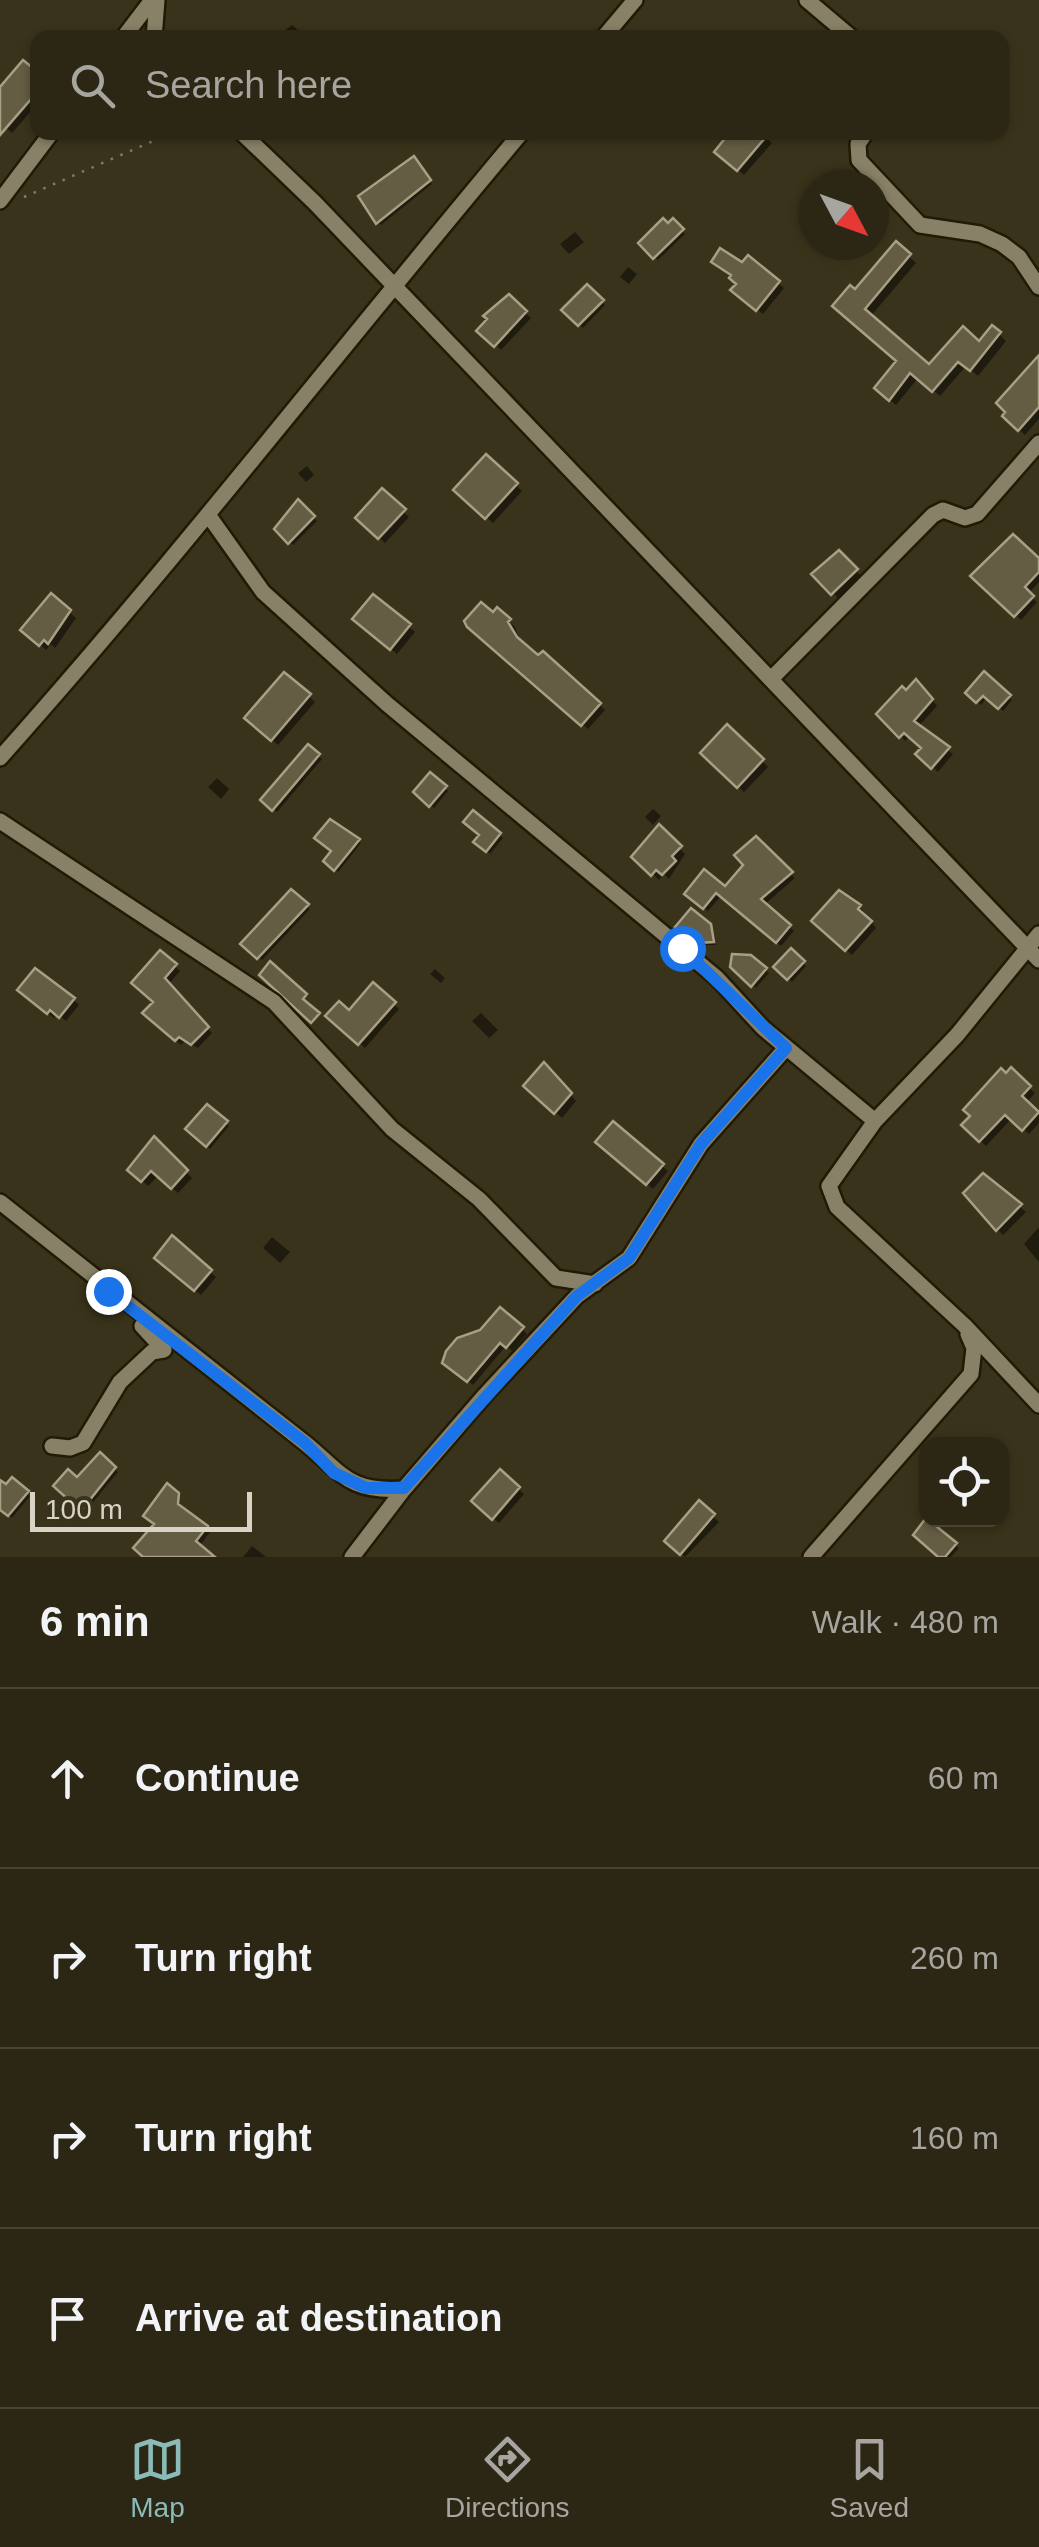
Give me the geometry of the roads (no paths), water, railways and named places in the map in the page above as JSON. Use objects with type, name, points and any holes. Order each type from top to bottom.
[{"type":"street","points":[[130,30],[154,0]]},
{"type":"street","points":[[154,0],[154,30]]},
{"type":"street","points":[[609,30],[634,0]]},
{"type":"street","points":[[807,0],[843,30]]},
{"type":"street","points":[[0,201],[46,140]]},
{"type":"street","points":[[249,140],[315,203],[1039,960]]},
{"type":"street","points":[[0,758],[209,516],[515,140]]},
{"type":"street","points":[[861,140],[859,160],[920,224],[980,234],[1002,244],[1020,258],[1039,287]]},
{"type":"street","points":[[771,678],[925,522],[943,510],[965,518],[977,514],[1039,443]]},
{"type":"street","points":[[209,516],[263,592],[387,704],[717,978],[786,1048],[875,1121]]},
{"type":"street","points":[[0,821],[274,1002],[304,1029],[331,1068],[392,1129],[479,1199],[556,1278],[595,1284]]},
{"type":"street","points":[[1039,934],[956,1035],[875,1121],[834,1174],[831,1198],[903,1272],[965,1326],[1039,1405]]},
{"type":"street","points":[[352,1557],[404,1488],[577,1296],[629,1258],[701,1144],[786,1048]]},
{"type":"street","points":[[0,1202],[38,1228],[108,1291],[305,1443],[334,1473],[366,1488],[404,1488]]},
{"type":"street","points":[[52,1446],[70,1448],[82,1443],[120,1382],[152,1352],[164,1350],[108,1291]]},
{"type":"street","points":[[811,1557],[971,1374],[974,1348],[965,1326]]}]
